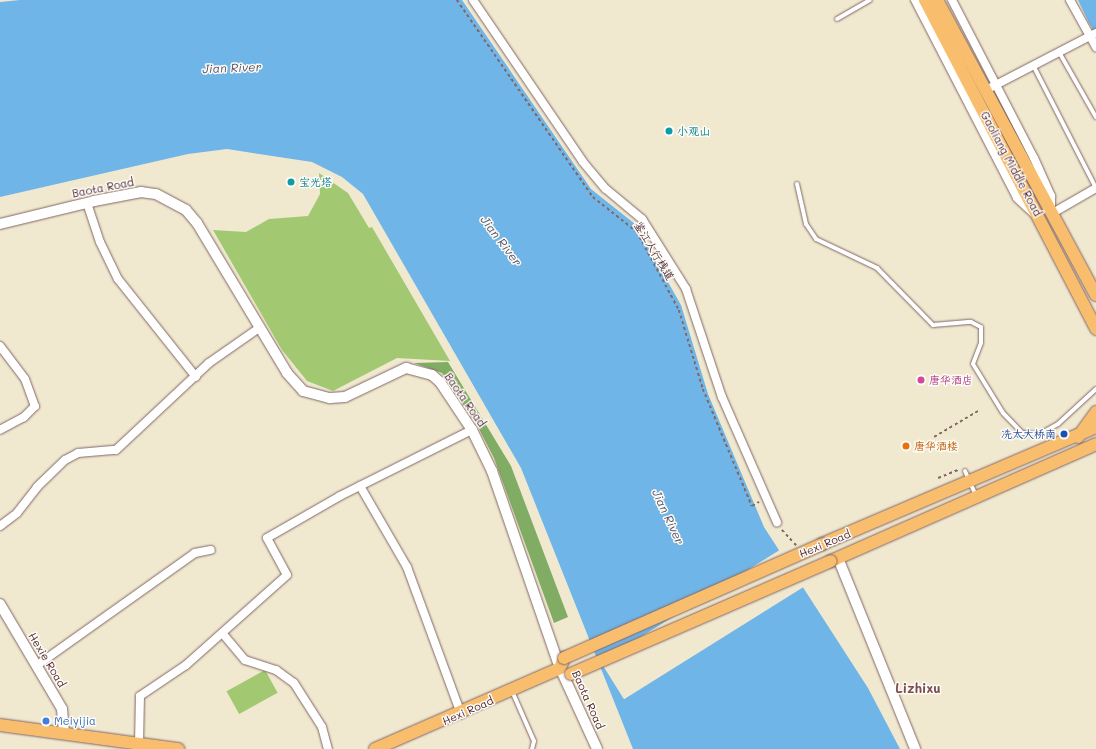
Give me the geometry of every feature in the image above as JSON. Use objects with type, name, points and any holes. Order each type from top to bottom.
[{"type":"main road","name":"Gaoliang Middle Road","points":[[924,0],[959,75],[991,137],[1040,219],[1096,329]]},
{"type":"main road","name":"Gaoliang Middle Road","points":[[937,0],[984,91],[1096,295]]},
{"type":"main road","points":[[1040,219],[1051,214]]},
{"type":"main road","points":[[1084,274],[1096,288]]},
{"type":"main road","points":[[1077,437],[1096,412]]},
{"type":"main road","name":"Hexi Road","points":[[375,749],[461,714],[512,691],[562,663],[822,544],[1077,437],[1096,427]]},
{"type":"main road","name":"Hexi Road","points":[[562,663],[571,674],[996,490],[1084,451],[1096,444]]},
{"type":"main road","points":[[1084,451],[1096,448]]},
{"type":"main road","points":[[989,474],[996,490]]},
{"type":"main road","points":[[0,725],[64,731],[178,749]]},
{"type":"street","points":[[473,0],[583,162],[606,189],[642,219],[686,289],[722,398],[777,522]]},
{"type":"street","points":[[915,0],[959,75]]},
{"type":"street","points":[[952,0],[1048,189],[1051,214],[1096,188]]},
{"type":"street","points":[[1070,0],[1094,34],[1096,47]]},
{"type":"street","points":[[984,91],[1094,34]]},
{"type":"street","name":"Baota Road","points":[[0,224],[87,203],[141,192],[156,194],[186,210],[286,373],[303,391],[330,398],[345,397],[388,374],[406,368],[419,370],[440,382],[472,430],[509,511],[562,663],[597,749]]},
{"type":"street","points":[[87,203],[100,242],[118,279],[196,377]]},
{"type":"street","points":[[0,526],[17,513],[37,486],[65,460],[78,453],[116,450],[210,363],[259,328]]},
{"type":"street","points":[[0,346],[25,380],[35,406],[24,417],[0,430]]},
{"type":"street","points":[[139,743],[140,696],[186,665],[223,634],[287,575],[267,538],[360,486],[472,430]]},
{"type":"street","points":[[360,486],[407,567],[461,714]]},
{"type":"street","points":[[36,666],[195,553],[211,550]]},
{"type":"street","points":[[834,560],[915,749]]},
{"type":"street","name":"Hexie Road","points":[[0,604],[62,708],[64,731]]},
{"type":"street","points":[[223,634],[245,660],[276,670],[294,683],[322,727],[328,749]]},
{"type":"lane","points":[[837,19],[870,0]]},
{"type":"lane","points":[[1059,52],[1096,117]]},
{"type":"lane","points":[[1033,65],[1096,188]]},
{"type":"lane","points":[[797,184],[806,224],[816,239],[877,268],[933,325],[971,322],[981,327],[981,343],[973,364],[1002,413],[1022,433],[1040,434],[1058,424],[1096,389]]},
{"type":"lane","points":[[965,471],[977,497]]},
{"type":"lane","points":[[512,691],[534,741],[532,749]]},
{"type":"path","name":"鉴江人行栈道","points":[[457,0],[592,197],[637,232],[679,310],[703,389],[752,506]]},
{"type":"path","points":[[934,437],[978,411]]},
{"type":"path","points":[[938,478],[948,472],[965,471]]},
{"type":"green space","points":[[319,173],[348,193],[369,228],[372,227],[450,361],[397,358],[333,391],[307,381],[282,350],[213,230],[246,232],[269,219],[308,216],[320,194]]},
{"type":"green space","points":[[448,362],[511,466],[568,617],[554,623],[494,458],[477,425],[442,373],[414,363]]},
{"type":"green space","points":[[265,670],[278,693],[239,714],[227,691]]},
{"type":"water","name":"Jian River","points":[[20,0],[462,0],[591,189],[635,224],[681,305],[708,394],[764,527],[868,688],[900,749],[633,749],[521,468],[363,194],[342,177],[312,162],[227,149],[188,154],[0,197],[0,2]]},
{"type":"water","points":[[1078,0],[1096,0],[1096,35],[1089,23]]},
{"type":"pier","points":[[783,548],[806,585],[624,699],[601,662]]},
{"type":"place","name":"小观山","points":[[669,131]]},
{"type":"place","name":"宝光塔","points":[[291,182]]},
{"type":"place","name":"唐华酒店","points":[[921,380]]},
{"type":"place","name":"冼太大桥南","points":[[1064,434]]},
{"type":"place","name":"唐华酒楼","points":[[906,446]]},
{"type":"place","name":"Meiyijia","points":[[46,721]]},
{"type":"district","name":"Lizhixu","points":[[918,688]]}]
